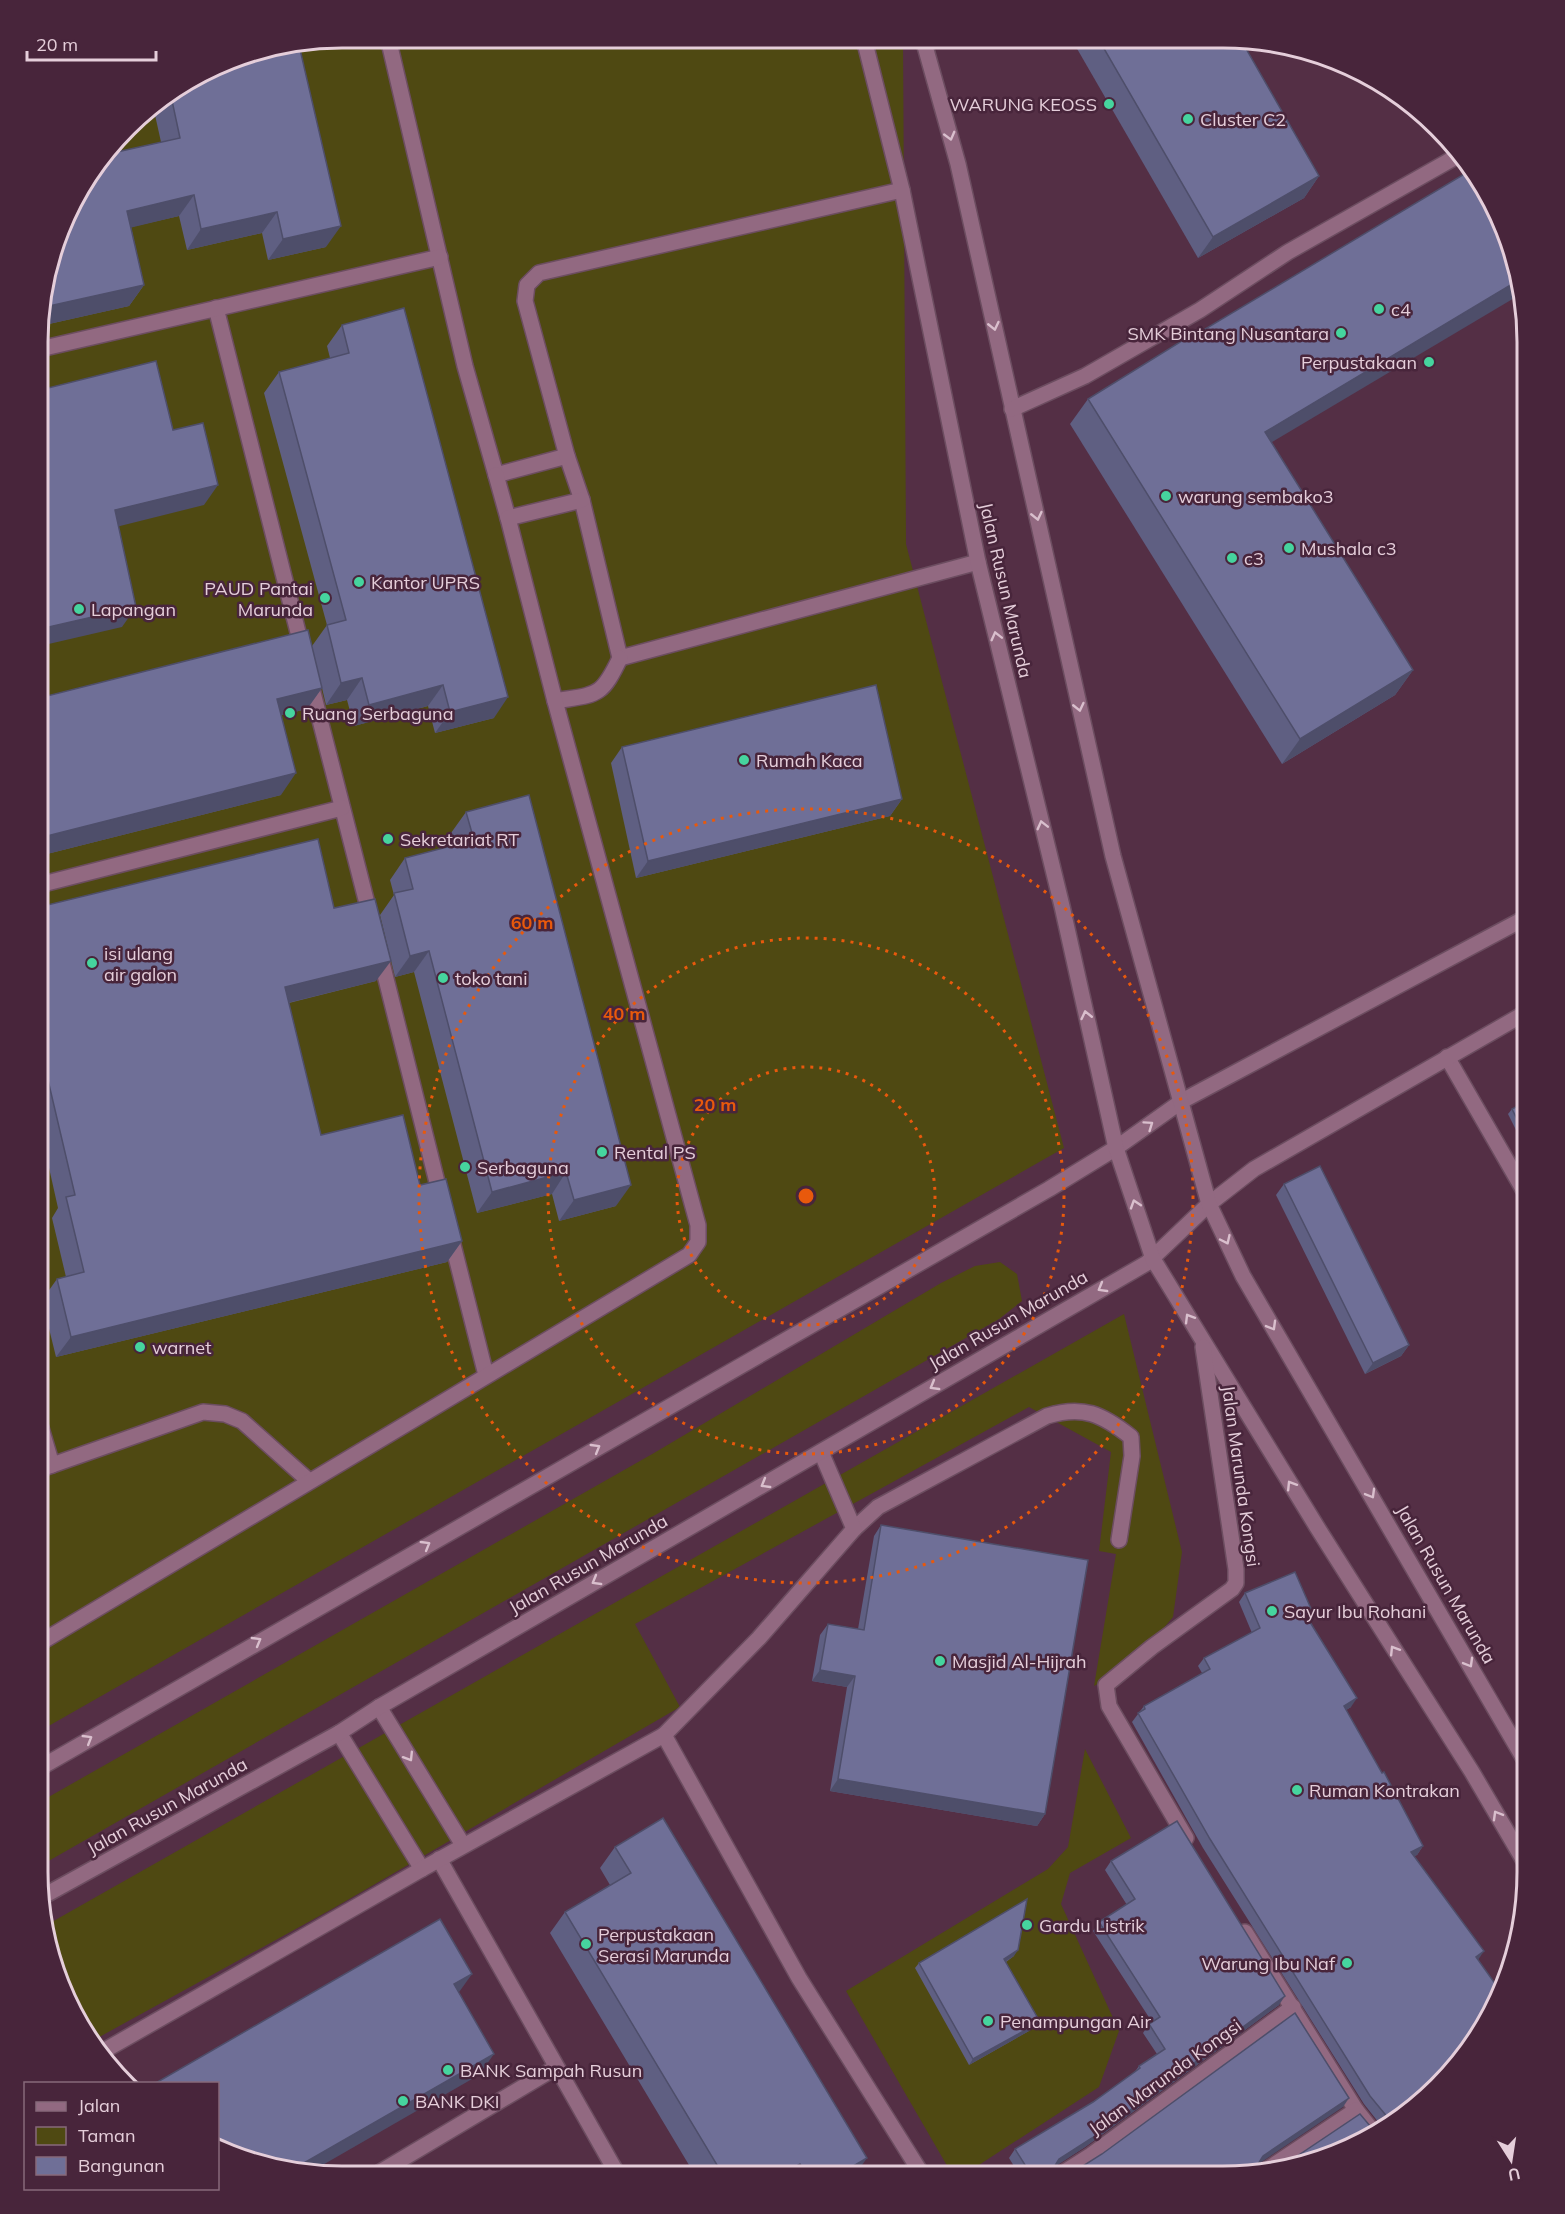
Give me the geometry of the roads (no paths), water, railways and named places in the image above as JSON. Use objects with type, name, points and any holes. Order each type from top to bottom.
[{"type":"street","points":[[48,1638],[308,1480],[689,1255],[698,1242],[698,1225],[677,1146],[465,366],[390,48]]},
{"type":"street","name":"Jalan Rusun Marunda","points":[[866,48],[902,190],[978,562],[1062,906],[1116,1148],[1153,1259]]},
{"type":"street","name":"Jalan Rusun Marunda","points":[[926,48],[957,164],[1113,856],[1209,1204],[1243,1276],[1517,1747]]},
{"type":"street","points":[[1012,409],[1085,376],[1200,310],[1288,252],[1453,159]]},
{"type":"street","points":[[555,701],[588,696],[605,687],[620,658],[582,500],[567,456],[525,300],[527,285],[539,273],[902,190]]},
{"type":"street","points":[[48,347],[440,257]]},
{"type":"street","points":[[216,308],[486,1375]]},
{"type":"street","points":[[496,475],[567,456]]},
{"type":"street","points":[[508,518],[582,500]]},
{"type":"street","points":[[620,658],[978,562]]},
{"type":"street","points":[[48,883],[342,808]]},
{"type":"street","points":[[48,1762],[1049,1189],[1116,1148],[1182,1101],[1517,922]]},
{"type":"street","points":[[1209,1204],[1254,1169],[1517,1018]]},
{"type":"street","points":[[1447,1057],[1517,1167]]},
{"type":"street","name":"Jalan Rusun Marunda","points":[[49,1893],[339,1733],[379,1707],[1153,1259],[1209,1204]]},
{"type":"street","points":[[1153,1259],[1472,1772],[1517,1849]]},
{"type":"street","name":"Jalan Marunda Kongsi","points":[[1195,1853],[1109,1706],[1104,1691],[1106,1685],[1223,1596],[1236,1582],[1236,1569],[1201,1339]]},
{"type":"street","points":[[108,2049],[439,1859],[664,1735],[759,1638],[854,1529],[878,1507],[1047,1416],[1069,1409],[1091,1412],[1113,1423],[1131,1437],[1132,1456],[1119,1540]]},
{"type":"street","points":[[48,1466],[203,1412],[225,1414],[242,1421],[308,1480]]},
{"type":"street","points":[[821,1452],[854,1529]]},
{"type":"street","points":[[379,1707],[464,1845]]},
{"type":"street","points":[[339,1733],[422,1869]]},
{"type":"street","points":[[664,1735],[799,1978],[917,2166]]},
{"type":"street","points":[[439,1859],[555,2068],[613,2166]]},
{"type":"street","points":[[1238,1921],[1356,2110],[1370,2127]]},
{"type":"street","name":"Jalan Marunda Kongsi","points":[[1074,2166],[1293,2007]]},
{"type":"street","points":[[390,2166],[555,2068]]},
{"type":"street","points":[[1282,2160],[1356,2110]]},
{"type":"place","name":"WARUNG KEOSS","points":[[1109,104]]},
{"type":"place","name":"Cluster C2","points":[[1188,119]]},
{"type":"place","name":"c4","points":[[1379,309]]},
{"type":"place","name":"SMK Bintang Nusantara","points":[[1341,333]]},
{"type":"place","name":"Perpustakaan","points":[[1429,362]]},
{"type":"place","name":"warung sembako3","points":[[1166,496]]},
{"type":"place","name":"Mushala c3","points":[[1289,548]]},
{"type":"place","name":"c3","points":[[1232,558]]},
{"type":"place","name":"Kantor UPRS","points":[[359,582]]},
{"type":"place","name":"PAUD Pantai Marunda","points":[[325,598]]},
{"type":"place","name":"Lapangan","points":[[79,609]]},
{"type":"place","name":"Ruang Serbaguna","points":[[290,713]]},
{"type":"place","name":"Rumah Kaca","points":[[744,760]]},
{"type":"place","name":"Sekretariat RT","points":[[388,839]]},
{"type":"place","name":"isi ulang air galon","points":[[92,963]]},
{"type":"place","name":"toko tani","points":[[443,978]]},
{"type":"place","name":"Rental PS","points":[[602,1152]]},
{"type":"place","name":"Serbaguna","points":[[465,1167]]},
{"type":"place","name":"warnet","points":[[140,1347]]},
{"type":"place","name":"Sayur Ibu Rohani","points":[[1272,1611]]},
{"type":"place","name":"Masjid Al-Hijrah","points":[[940,1661]]},
{"type":"place","name":"Ruman Kontrakan","points":[[1297,1790]]},
{"type":"place","name":"Gardu Listrik","points":[[1027,1925]]},
{"type":"place","name":"Perpustakaan Serasi Marunda","points":[[586,1944]]},
{"type":"place","name":"Warung Ibu Naf","points":[[1347,1963]]},
{"type":"place","name":"Penampungan Air","points":[[988,2021]]},
{"type":"place","name":"BANK Sampah Rusun","points":[[448,2070]]},
{"type":"place","name":"BANK DKI","points":[[403,2101]]}]
